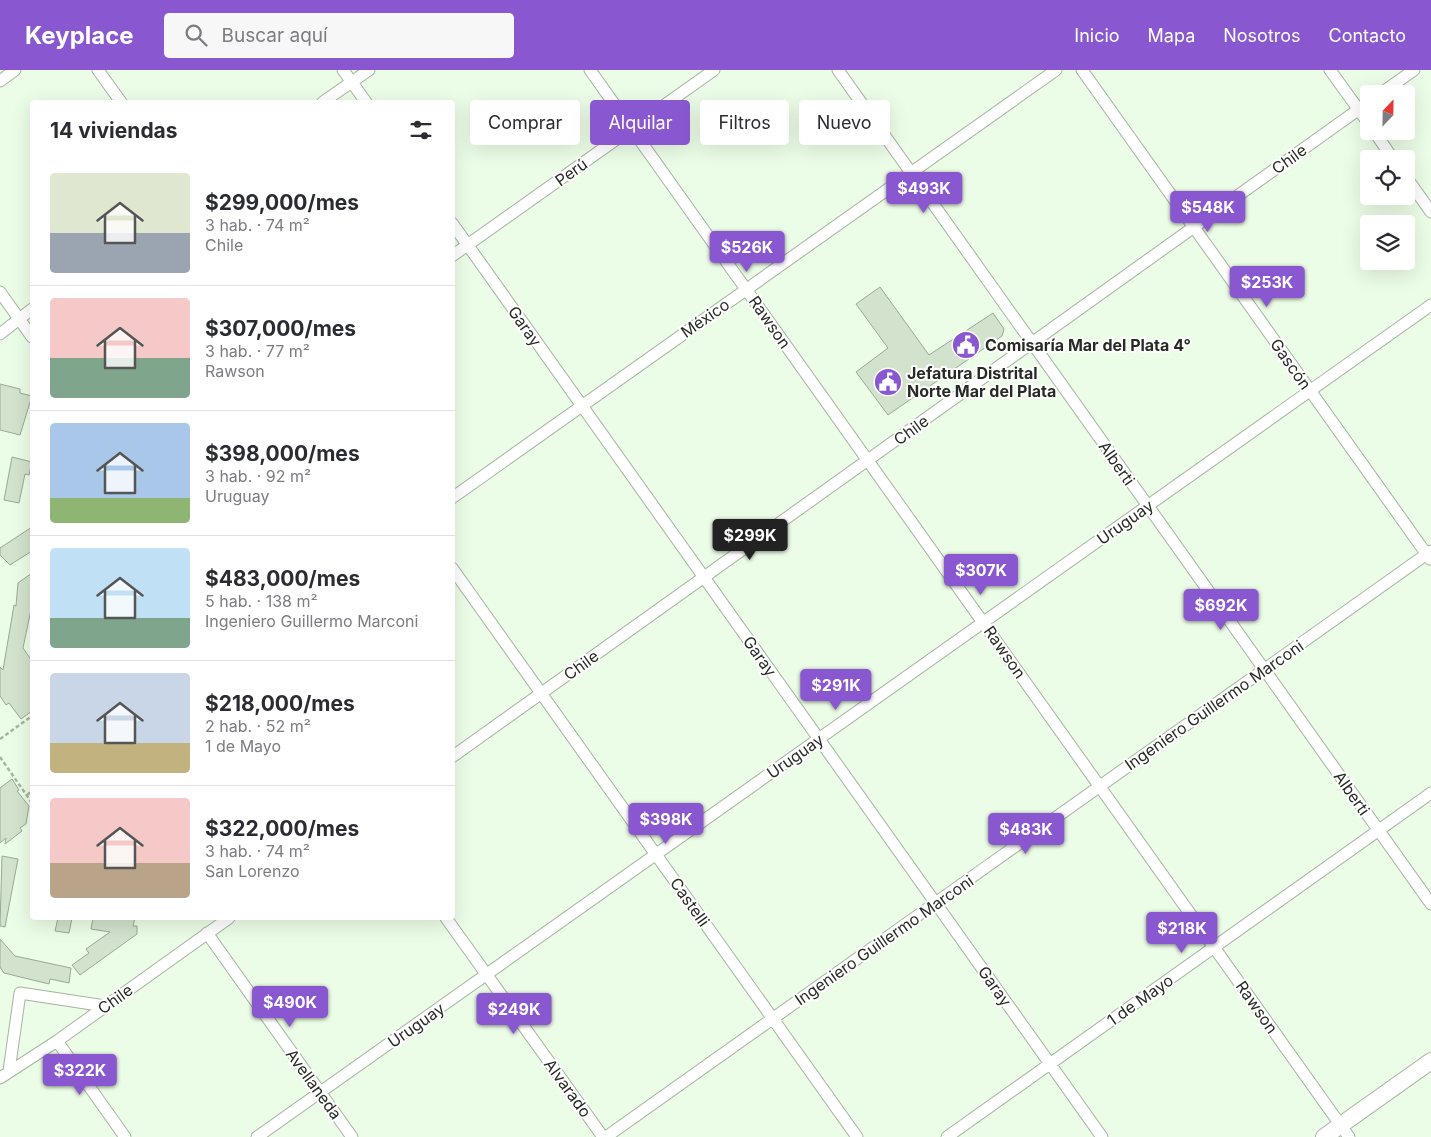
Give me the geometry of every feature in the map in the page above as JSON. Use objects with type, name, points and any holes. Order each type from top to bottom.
[{"type":"main road","points":[[1324,1137],[1345,1131],[1431,1061]]},
{"type":"street","points":[[0,81],[15,70]]},
{"type":"street","points":[[98,70],[120,100]]},
{"type":"street","points":[[343,70],[365,100]]},
{"type":"street","points":[[326,100],[369,70]]},
{"type":"street","name":"Rawson","points":[[590,70],[612,100]]},
{"type":"street","name":"Perú","points":[[672,100],[714,70]]},
{"type":"street","name":"Alberti","points":[[838,70],[1431,904]]},
{"type":"street","name":"México","points":[[455,496],[1056,70]]},
{"type":"street","name":"Gascón","points":[[1082,70],[1310,391],[1430,555]]},
{"type":"street","points":[[1330,70],[1360,113]]},
{"type":"street","points":[[1393,85],[1414,70]]},
{"type":"street","name":"Chile","points":[[455,755],[1358,110]]},
{"type":"street","name":"Perú","points":[[455,254],[608,145]]},
{"type":"street","name":"Rawson","points":[[644,145],[1345,1131]]},
{"type":"street","points":[[1415,190],[1431,212]]},
{"type":"street","name":"Garay","points":[[455,227],[1102,1137]]},
{"type":"street","points":[[0,292],[30,334]]},
{"type":"street","name":"Uruguay","points":[[257,1137],[1431,305]]},
{"type":"street","points":[[0,334],[30,310]]},
{"type":"street","name":"Ingeniero Guillermo Marconi","points":[[605,1137],[1264,670],[1430,555]]},
{"type":"street","name":"Castelli","points":[[455,572],[857,1137]]},
{"type":"street","name":"1 de Mayo","points":[[948,1137],[1431,793]]},
{"type":"street","name":"Chile","points":[[5,1075],[226,920]]},
{"type":"street","name":"Alvarado","points":[[447,920],[605,1137]]},
{"type":"street","name":"Avellaneda","points":[[206,933],[352,1137]]},
{"type":"street","points":[[5,1075],[20,993],[105,1006]]},
{"type":"street","points":[[56,1040],[125,1137]]},
{"type":"path","points":[[0,738],[30,717]]},
{"type":"path","points":[[0,757],[30,800]]},
{"type":"building","points":[[880,287],[929,355],[993,313],[1004,329],[1002,336],[888,415],[856,372],[888,348],[856,304]]},
{"type":"building","points":[[0,384],[20,389],[20,393],[30,396],[30,402],[20,435],[0,430]]},
{"type":"building","points":[[12,457],[30,462],[29,475],[25,474],[19,503],[4,500]]},
{"type":"building","points":[[30,528],[30,552],[10,565],[0,555],[0,548]]},
{"type":"building","points":[[30,574],[30,615],[23,648],[30,658],[30,712],[21,719],[9,703],[6,705],[0,696],[0,667],[3,670],[14,605],[16,606],[18,583]]},
{"type":"building","points":[[12,779],[19,790],[17,791],[29,806],[26,824],[20,828],[22,831],[5,844],[6,838],[0,843],[0,788]]},
{"type":"building","points":[[2,856],[18,859],[5,927],[0,926]]},
{"type":"building","points":[[58,920],[72,920],[69,933],[55,931]]},
{"type":"building","points":[[93,920],[134,920],[133,926],[137,926],[137,934],[80,975],[72,965],[89,953],[86,949],[110,932],[91,929]]},
{"type":"building","points":[[0,939],[15,956],[71,968],[69,983],[50,979],[49,984],[4,973],[0,967]]},
{"type":"place","name":"Comisaría Mar del Plata 4°","points":[[966,345]]},
{"type":"place","name":"Jefatura Distrital Norte Mar del Plata","points":[[888,382]]}]
